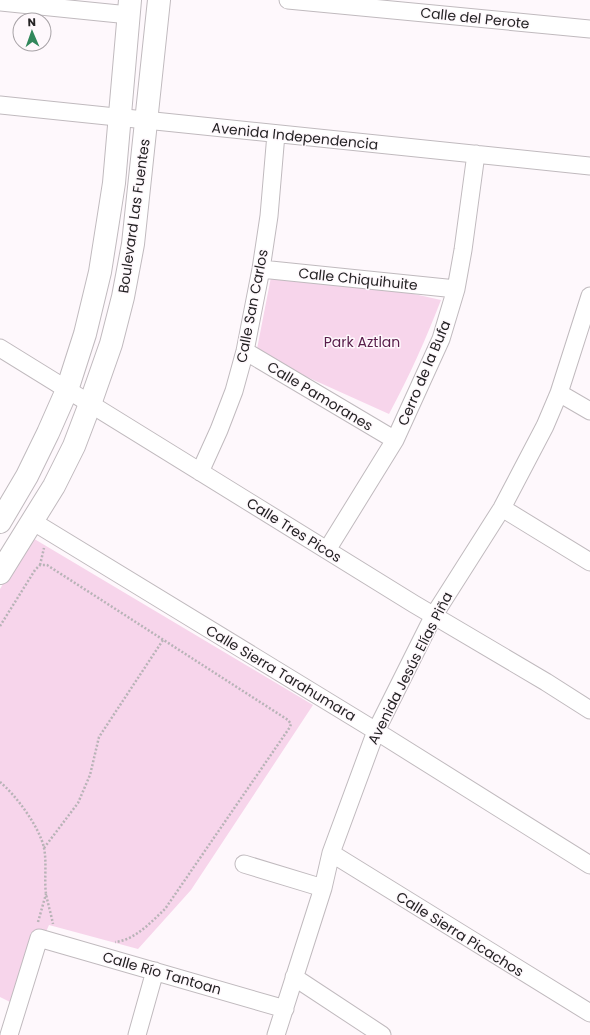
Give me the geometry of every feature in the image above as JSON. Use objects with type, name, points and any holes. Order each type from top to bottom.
[{"type":"main road","name":"Boulevard Las Fuentes","points":[[0,573],[54,486],[74,446],[111,344],[123,297],[133,244],[159,0]]},
{"type":"main road","name":"Boulevard Las Fuentes","points":[[4,508],[48,433],[67,390],[85,334],[100,272],[114,183],[129,7]]},
{"type":"street","name":"Calle del Perote","points":[[288,0],[590,30]]},
{"type":"street","points":[[0,2],[129,7]]},
{"type":"street","name":"Avenida Independencia","points":[[0,106],[590,166]]},
{"type":"street","name":"Calle San Carlos","points":[[200,472],[219,430],[234,391],[245,351],[261,269],[269,216],[276,134]]},
{"type":"street","name":"Cerro de la Bufa","points":[[327,550],[396,440],[441,340],[456,289],[463,250],[476,154]]},
{"type":"street","name":"Calle Chiquihuite","points":[[261,269],[456,289]]},
{"type":"street","name":"Avenida Jesús Elías Piña","points":[[276,1035],[323,888],[331,853],[376,731],[434,615],[502,508],[545,426],[559,393],[590,298]]},
{"type":"street","name":"Calle Tres Picos","points":[[0,348],[414,604],[546,682],[590,710]]},
{"type":"street","name":"Calle Pamoranes","points":[[245,351],[396,440]]},
{"type":"street","points":[[559,393],[590,411]]},
{"type":"street","points":[[502,508],[590,562]]},
{"type":"street","name":"Calle Sierra Tarahumara","points":[[32,521],[376,731],[590,865]]},
{"type":"street","name":"Calle Sierra Picachos","points":[[331,853],[590,1014]]},
{"type":"street","points":[[244,864],[323,888]]},
{"type":"street","points":[[9,1035],[39,938]]},
{"type":"street","name":"Calle Río Tantoan","points":[[39,938],[285,1009]]},
{"type":"street","points":[[137,1035],[156,971]]},
{"type":"street","points":[[294,977],[382,1035]]},
{"type":"path","points":[[0,626],[35,570],[40,565],[47,565],[288,720],[291,724],[164,910],[138,933],[121,942],[110,943]]},
{"type":"path","points":[[44,848],[78,803],[90,775],[99,737],[163,640]]},
{"type":"path","points":[[0,782],[23,808],[38,831],[44,848],[46,894],[54,928]]},
{"type":"path","points":[[39,938],[35,932],[46,894]]},
{"type":"green space","name":"Park Aztlan","points":[[271,277],[405,292],[441,300],[417,358],[389,414],[256,354]]},
{"type":"green space","points":[[31,537],[313,705],[191,890],[138,949],[49,925],[14,1004],[0,997],[0,589]]}]
